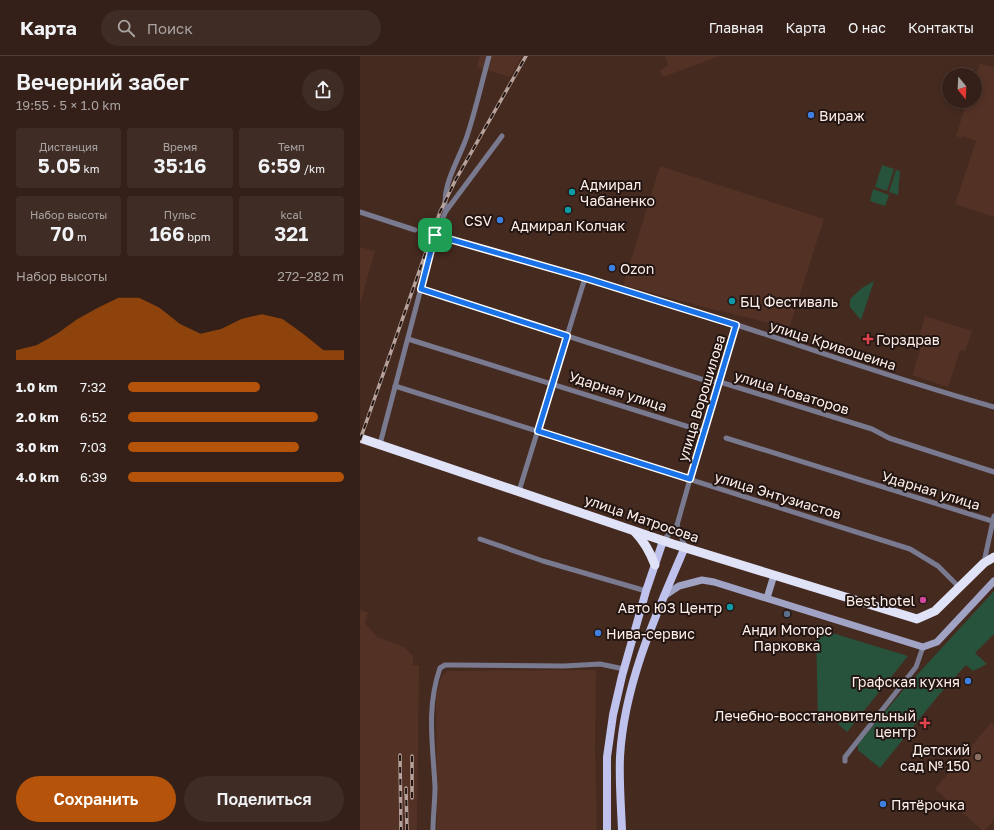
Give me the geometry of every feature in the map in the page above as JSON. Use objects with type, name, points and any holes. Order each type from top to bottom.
[{"type":"highway","name":"улица Матросова","points":[[360,438],[634,531],[917,619],[935,611],[960,588]]},
{"type":"highway","points":[[634,531],[643,540],[651,553],[655,565]]},
{"type":"highway","points":[[960,588],[984,563],[994,557]]},
{"type":"main road","name":"улица Ворошилова","points":[[607,830],[607,757],[613,715],[624,669],[646,591],[664,540]]},
{"type":"main road","points":[[622,830],[620,756],[626,716],[634,680],[653,623],[685,547]]},
{"type":"street","points":[[446,212],[444,203],[446,189],[468,134],[488,56]]},
{"type":"street","points":[[380,444],[435,235],[446,212],[502,136]]},
{"type":"street","points":[[360,212],[415,230]]},
{"type":"street","name":"улица Кривошеина","points":[[435,235],[585,278],[736,325],[884,374],[994,407]]},
{"type":"street","points":[[519,491],[585,278]]},
{"type":"street","name":"улица Новаторов","points":[[421,289],[707,381],[720,382],[872,429],[889,438],[994,472]]},
{"type":"street","name":"улица Ворошилова","points":[[664,540],[677,525],[736,325]]},
{"type":"street","name":"Ударная улица","points":[[408,339],[553,383],[705,432]]},
{"type":"street","name":"улица Энтузиастов","points":[[395,386],[910,549],[938,566],[960,588]]},
{"type":"street","name":"Ударная улица","points":[[726,438],[993,519]]},
{"type":"street","points":[[984,563],[993,519]]},
{"type":"street","points":[[677,525],[685,547]]},
{"type":"street","points":[[480,539],[543,561],[646,591]]},
{"type":"street","points":[[767,598],[774,575]]},
{"type":"street","points":[[664,596],[679,586],[702,580],[714,582],[923,648],[937,642],[994,581]]},
{"type":"street","points":[[845,761],[845,757],[916,667],[923,648]]},
{"type":"street","points":[[433,830],[435,788],[431,708],[440,668],[454,665],[564,666],[600,664],[624,669]]},
{"type":"shaded area","points":[[480,56],[522,56],[510,77],[477,67]]},
{"type":"shaded area","points":[[665,56],[720,56],[663,77],[660,71],[668,65]]},
{"type":"shaded area","points":[[980,64],[994,67],[994,217],[955,204],[976,141],[962,136],[961,138],[956,136],[965,108],[982,108],[982,68],[978,68]]},
{"type":"shaded area","points":[[660,166],[824,219],[789,329],[623,285]]},
{"type":"shaded area","points":[[360,247],[375,251],[360,304]]},
{"type":"shaded area","points":[[925,316],[972,331],[965,351],[960,350],[948,387],[912,375],[920,350],[914,348],[916,342],[911,340],[912,336],[919,338]]},
{"type":"shaded area","points":[[360,610],[368,612],[365,623],[377,637],[404,647],[413,656],[413,665],[419,665],[417,830],[360,830]]},
{"type":"shaded area","points":[[596,670],[595,748],[597,830],[437,830],[436,697],[441,678],[447,671]]},
{"type":"shaded area","name":"Детский сад № 150","points":[[991,723],[994,726],[994,820],[985,830],[982,830],[935,789]]},
{"type":"green space","points":[[882,165],[894,169],[887,191],[875,187]]},
{"type":"green space","points":[[896,170],[900,171],[898,195],[889,192]]},
{"type":"green space","points":[[873,189],[889,195],[885,206],[870,201]]},
{"type":"green space","points":[[874,281],[861,320],[850,307],[850,299],[862,288]]},
{"type":"green space","points":[[994,591],[994,634],[975,653],[987,664],[973,671],[966,665],[938,696],[880,768],[858,750],[858,744],[904,689]]},
{"type":"green space","points":[[816,628],[908,656],[847,732],[835,721],[818,724]]},
{"type":"railway","points":[[360,440],[440,212],[455,181],[526,56]]},
{"type":"railway","points":[[400,755],[401,830]]},
{"type":"railway","points":[[412,756],[412,798]]},
{"type":"railway","points":[[406,788],[407,830]]},
{"type":"place","name":"Вираж","points":[[811,115]]},
{"type":"place","name":"Адмирал Чабаненко","points":[[572,192]]},
{"type":"place","name":"Адмирал Колчак","points":[[568,210]]},
{"type":"place","name":"CSV","points":[[500,220]]},
{"type":"place","name":"Ozon","points":[[612,268]]},
{"type":"place","name":"БЦ Фестиваль","points":[[732,301]]},
{"type":"place","name":"Горздрав","points":[[868,339]]},
{"type":"place","name":"Best hotel","points":[[923,600]]},
{"type":"place","name":"Авто ЮЗ Центр","points":[[730,607]]},
{"type":"place","name":"Анди Моторс Парковка","points":[[787,614]]},
{"type":"place","name":"Нива-сервис","points":[[598,633]]},
{"type":"place","name":"Графская кухня","points":[[968,681]]},
{"type":"place","name":"Лечебно-восстановительный центр","points":[[925,723]]},
{"type":"place","name":"Детский сад № 150","points":[[978,757]]},
{"type":"place","name":"Пятёрочка","points":[[883,804]]},
{"type":"route","points":[[435,235],[585,278],[736,325],[690,479],[538,431],[567,336],[421,289],[435,235]]}]
